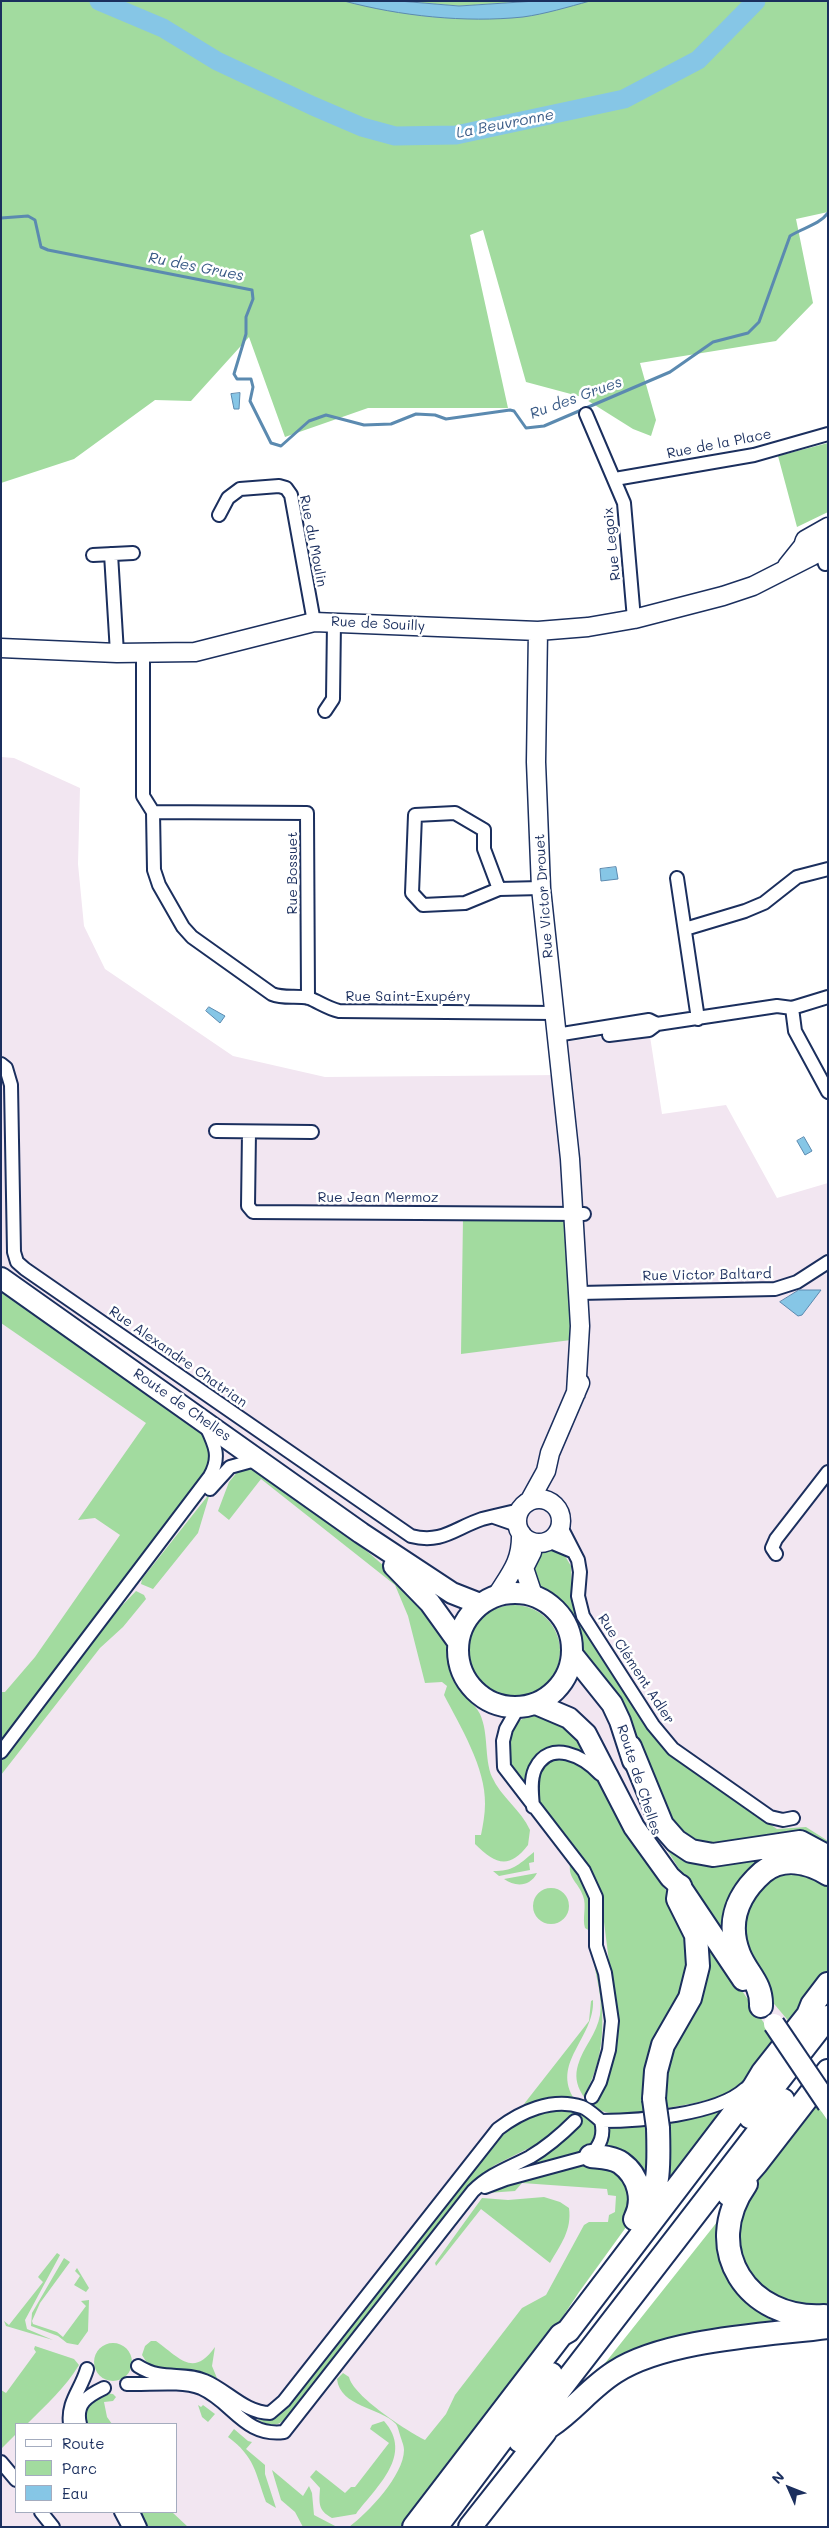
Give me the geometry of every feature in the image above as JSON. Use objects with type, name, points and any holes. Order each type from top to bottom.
[{"type":"highway","points":[[630,1747],[662,1825],[676,1841],[690,1851],[713,1855],[800,1842],[828,1857]]},
{"type":"highway","points":[[768,2015],[761,1993],[739,1954],[734,1931],[737,1905],[749,1884],[769,1868],[790,1862],[810,1864],[828,1874]]},
{"type":"highway","points":[[561,2335],[561,2326],[633,2230],[642,2224],[654,2195],[659,2167],[658,2128],[654,2099],[656,2071],[663,2045],[690,1998],[698,1966],[696,1935],[678,1899],[680,1886]]},
{"type":"highway","points":[[818,2016],[812,2005],[828,1984]]},
{"type":"highway","points":[[818,2016],[816,2010],[828,1996]]},
{"type":"highway","points":[[414,2527],[561,2335],[568,2331],[754,2087],[763,2072],[818,2016]]},
{"type":"highway","points":[[436,2527],[818,2016]]},
{"type":"highway","points":[[454,2527],[828,2043]]},
{"type":"highway","points":[[470,2527],[828,2071]]},
{"type":"highway","points":[[591,2156],[609,2158],[621,2163],[633,2177],[641,2199],[633,2230]]},
{"type":"highway","points":[[756,2164],[738,2196],[730,2218],[728,2241],[734,2266],[752,2292],[778,2310],[809,2317],[828,2315]]},
{"type":"highway","points":[[550,2426],[565,2416],[589,2392],[616,2371],[654,2354],[697,2344],[828,2327]]},
{"type":"main road","name":"Route de Chelles","points":[[1,1278],[361,1533],[452,1593],[489,1600]]},
{"type":"main road","name":"Route de Chelles","points":[[361,1533],[430,1603],[458,1642]]},
{"type":"main road","points":[[515,1593],[533,1596],[552,1607],[562,1618],[571,1639],[572,1654],[564,1680],[552,1694],[527,1706],[499,1706],[473,1690],[462,1673],[458,1658],[458,1642],[465,1621],[489,1600],[515,1593]]},
{"type":"main road","name":"Route de Chelles","points":[[572,1654],[612,1704],[630,1747],[648,1816],[680,1886],[828,2104]]},
{"type":"main road","name":"Route de Chelles","points":[[527,1706],[570,1718],[578,1724],[596,1749],[634,1827],[670,1876],[680,1886]]},
{"type":"street","name":"Rue Legoix","points":[[586,414],[615,478],[624,503],[634,619]]},
{"type":"street","name":"Rue de la Place","points":[[615,478],[754,455],[828,434]]},
{"type":"street","name":"Rue du Moulin","points":[[219,515],[228,498],[240,489],[279,486],[286,488],[290,495],[314,622]]},
{"type":"street","name":"Rue de Souilly","points":[[1,648],[117,653],[195,652],[314,622],[538,631],[588,627],[634,619],[723,596],[753,586],[786,568],[820,557],[805,540],[828,527]]},
{"type":"street","points":[[93,555],[133,553]]},
{"type":"street","points":[[111,554],[117,653]]},
{"type":"street","points":[[325,712],[333,699],[334,622]]},
{"type":"street","name":"Rue Victor Drouet","points":[[522,1517],[546,1471],[550,1453],[576,1393],[584,1293],[578,1214],[570,1159],[541,888],[536,762],[538,631]]},
{"type":"street","name":"Rue Saint-Exupéry","points":[[143,652],[143,796],[153,812],[154,870],[159,884],[183,927],[192,937],[272,994],[281,998],[308,998],[325,1008],[339,1011],[554,1013]]},
{"type":"street","name":"Rue Bossuet","points":[[153,812],[307,814],[308,998]]},
{"type":"street","points":[[499,889],[484,848],[484,830],[455,813],[415,815],[412,893],[423,905],[465,903],[499,889],[541,888]]},
{"type":"street","points":[[685,929],[745,911],[764,902],[797,877],[828,868]]},
{"type":"street","points":[[677,878],[698,1019]]},
{"type":"street","points":[[557,1039],[649,1030],[657,1024],[777,1006],[792,1008],[828,997]]},
{"type":"street","points":[[792,1008],[795,1031],[828,1092]]},
{"type":"street","name":"Rue Alexandre Chatrian","points":[[3,1066],[11,1085],[14,1252],[17,1262],[24,1269],[411,1536],[424,1540],[442,1537],[481,1520],[494,1517],[522,1517]]},
{"type":"street","points":[[216,1131],[312,1132]]},
{"type":"street","name":"Rue Jean Mermoz","points":[[249,1132],[248,1206],[253,1212],[578,1214]]},
{"type":"street","name":"Rue Victor Baltard","points":[[584,1293],[775,1290],[798,1282],[828,1262]]},
{"type":"street","points":[[1,1752],[88,1640],[213,1471],[217,1458],[216,1447],[203,1420]]},
{"type":"street","points":[[88,1640],[136,1583],[217,1480],[230,1467],[259,1459]]},
{"type":"street","name":"Rue Victor Drouet","points":[[546,1471],[549,1501],[560,1512],[561,1527]]},
{"type":"street","points":[[776,1554],[772,1548],[776,1539],[828,1472]]},
{"type":"street","points":[[489,1600],[516,1566],[521,1550],[522,1517],[543,1499],[549,1501]]},
{"type":"street","points":[[522,1517],[526,1538],[572,1551]]},
{"type":"street","points":[[533,1596],[524,1568],[529,1556],[543,1542],[556,1536],[561,1527]]},
{"type":"street","name":"Rue Clément Adler","points":[[561,1527],[578,1560],[580,1572],[578,1596],[583,1616],[652,1725],[673,1749],[770,1818],[783,1820],[793,1818]]},
{"type":"street","points":[[527,1706],[506,1728],[502,1746],[502,1760],[509,1776],[584,1871],[596,1897],[596,1946],[605,1973],[612,2020],[609,2050],[600,2082],[592,2097]]},
{"type":"street","points":[[533,1807],[532,1779],[535,1769],[546,1757],[553,1754],[574,1754],[582,1758],[613,1787]]},
{"type":"street","points":[[600,2121],[644,2118],[706,2108],[734,2097],[763,2072]]},
{"type":"street","points":[[138,2366],[159,2376],[198,2378],[212,2384],[255,2412],[270,2414],[284,2402],[498,2129],[513,2117],[539,2107],[563,2104],[582,2107],[600,2121],[604,2132],[599,2145],[591,2156],[506,2179],[473,2191]]},
{"type":"street","points":[[127,2384],[183,2385],[201,2388],[254,2429],[273,2434],[284,2432],[473,2191],[486,2178],[530,2157],[554,2142],[575,2120]]},
{"type":"street","points":[[70,2423],[69,2407],[80,2388],[87,2370]]},
{"type":"street","points":[[80,2423],[78,2416],[82,2402],[104,2388]]},
{"type":"street","points":[[1,2462],[15,2479]]},
{"type":"street","points":[[42,2513],[53,2527]]},
{"type":"street","points":[[122,2513],[129,2527]]},
{"type":"street","points":[[133,2513],[140,2527]]},
{"type":"shaded area","points":[[1,757],[14,758],[80,788],[78,864],[84,926],[105,969],[233,1056],[325,1077],[561,1075],[557,1043],[649,1030],[662,1114],[726,1105],[777,1198],[828,1183],[828,1983],[634,2216],[551,2332],[397,2527],[1,2527]]},
{"type":"green space","points":[[1,1],[344,1],[415,14],[476,18],[577,1],[828,1],[828,212],[796,219],[813,303],[776,341],[640,363],[656,420],[651,436],[633,429],[582,397],[526,382],[483,230],[470,235],[508,408],[368,408],[285,437],[249,337],[191,401],[155,400],[74,459],[1,483]]},
{"type":"green space","points":[[399,1],[536,1],[459,6]]},
{"type":"green space","points":[[828,443],[828,512],[797,527],[778,456]]},
{"type":"green space","points":[[463,1218],[565,1218],[571,1340],[461,1354]]},
{"type":"green space","points":[[1,1288],[202,1433],[211,1441],[212,1469],[1,1745],[1,1692],[5,1692],[35,1657],[120,1535],[95,1518],[78,1520],[146,1423],[1,1323]]},
{"type":"green space","points":[[253,1469],[332,1524],[383,1565],[406,1587],[445,1638],[454,1682],[480,1714],[483,1722],[488,1762],[492,1777],[500,1791],[522,1816],[530,1830],[528,1845],[515,1858],[508,1861],[496,1860],[475,1844],[475,1835],[481,1835],[485,1812],[484,1790],[477,1762],[444,1695],[447,1686],[442,1682],[425,1683],[408,1616],[395,1585],[261,1479],[229,1520],[218,1511],[229,1482],[239,1470]]},
{"type":"green space","points":[[210,1493],[198,1533],[153,1589],[141,1584],[142,1579]]},
{"type":"green space","points":[[550,1549],[565,1556],[571,1566],[572,1594],[575,1610],[580,1622],[661,1745],[677,1760],[777,1829],[806,1827],[828,1841],[828,1851],[707,1848],[673,1832],[586,1660],[576,1621],[567,1607],[545,1591],[535,1579],[533,1570],[534,1557],[542,1551]]},
{"type":"green space","points":[[136,1591],[144,1595],[146,1599],[123,1627],[100,1648],[1,1775],[1,1758],[114,1614]]},
{"type":"green space","points":[[514,1605],[532,1608],[547,1618],[557,1633],[560,1651],[557,1669],[547,1684],[532,1694],[514,1697],[496,1694],[481,1684],[471,1669],[468,1651],[471,1633],[481,1618],[496,1608]]},
{"type":"green space","points":[[540,1714],[563,1718],[594,1758],[554,1749],[524,1786],[513,1773],[508,1760],[509,1739],[514,1726],[518,1722],[528,1716]]},
{"type":"green space","points":[[551,1758],[573,1758],[598,1779],[628,1832],[682,1915],[694,1951],[651,2110],[622,2114],[604,2112],[588,2102],[577,2083],[578,2065],[596,2028],[601,2009],[594,1962],[597,1961],[601,1996],[602,2029],[601,2045],[593,2077],[585,2094],[595,2101],[613,1994],[600,1890],[593,1873],[539,1803],[536,1792],[539,1769]]},
{"type":"green space","points":[[659,1837],[673,1846],[777,1849],[731,1941],[719,1933]]},
{"type":"green space","points":[[534,1852],[534,1862],[529,1863],[530,1870],[499,1876],[493,1871],[515,1867]]},
{"type":"green space","points":[[570,1864],[582,1877],[589,1895],[593,1915],[593,1933],[585,1928],[584,1900],[572,1877]]},
{"type":"green space","points":[[780,1868],[828,1882],[828,1975],[791,2024],[770,1999],[738,1926],[741,1906]]},
{"type":"green space","points":[[537,1873],[530,1881],[522,1884],[508,1882],[504,1879]]},
{"type":"green space","points":[[551,1888],[558,1889],[564,1893],[568,1899],[568,1913],[564,1919],[558,1923],[551,1924],[544,1923],[538,1919],[534,1913],[533,1906],[534,1899],[538,1893],[544,1889]]},
{"type":"green space","points":[[704,1935],[779,2045],[752,2075],[728,2092],[700,2102],[661,2109],[659,2097]]},
{"type":"green space","points":[[593,2000],[592,2014],[588,2026],[570,2062],[568,2074],[569,2087],[575,2100],[555,2098],[524,2104],[589,2021],[591,2001]]},
{"type":"green space","points":[[815,2102],[828,2121],[828,2309],[804,2312],[751,2283],[735,2244],[746,2190]]},
{"type":"green space","points":[[724,2108],[724,2111],[669,2192],[663,2118]]},
{"type":"green space","points":[[558,2110],[574,2112],[597,2121],[598,2139],[584,2151],[506,2174],[576,2127],[581,2120],[573,2114],[547,2139],[495,2165],[482,2174],[463,2192],[284,2420],[271,2425],[257,2419],[275,2417],[289,2406],[500,2135],[512,2125],[527,2118]]},
{"type":"green space","points":[[641,2121],[646,2129],[649,2128],[647,2191],[603,2147],[606,2123]]},
{"type":"green space","points":[[574,2163],[611,2163],[631,2183],[629,2223],[579,2292],[543,2347],[401,2527],[349,2527],[366,2513],[392,2482],[402,2460],[404,2448],[396,2424],[389,2418],[362,2406],[345,2395],[337,2379],[343,2373],[349,2377],[360,2394],[370,2403],[394,2421],[425,2440],[446,2414],[455,2395],[522,2308],[546,2295],[584,2225],[589,2222],[608,2222],[609,2215],[615,2212],[616,2196],[608,2195],[607,2189],[522,2183],[515,2191],[487,2193],[497,2186]]},
{"type":"green space","points":[[544,2197],[560,2202],[569,2208],[567,2230],[562,2243],[550,2263],[481,2209],[436,2266],[435,2263],[482,2198],[508,2200]]},
{"type":"green space","points":[[725,2212],[724,2250],[796,2322],[594,2377]]},
{"type":"green space","points":[[57,2253],[60,2255],[25,2320],[27,2329],[53,2340],[6,2326],[4,2321],[9,2325],[43,2282],[38,2277]]},
{"type":"green space","points":[[64,2258],[70,2262],[40,2303],[32,2321],[33,2324],[57,2332],[63,2337],[86,2306],[81,2301],[89,2300],[88,2331],[78,2345],[67,2343],[58,2336],[31,2326],[32,2313]]},
{"type":"green space","points":[[77,2268],[89,2288],[86,2292],[74,2285],[80,2276],[75,2271]]},
{"type":"green space","points":[[151,2341],[156,2341],[179,2359],[193,2363],[200,2362],[215,2347],[212,2366],[219,2383],[149,2366],[142,2355],[145,2346]]},
{"type":"green space","points":[[113,2343],[126,2349],[132,2362],[126,2375],[113,2381],[100,2375],[94,2362],[100,2349]]},
{"type":"green space","points":[[35,2346],[74,2359],[79,2365],[62,2389],[28,2423],[15,2423],[15,2435],[1,2449],[1,2390],[6,2393],[36,2352]]},
{"type":"green space","points":[[105,2393],[113,2394],[116,2397],[113,2401],[104,2402],[107,2417],[111,2423],[86,2423],[84,2414],[89,2402]]},
{"type":"green space","points":[[198,2405],[201,2407],[203,2405],[215,2414],[208,2422],[202,2417]]},
{"type":"green space","points":[[384,2421],[392,2434],[395,2446],[394,2458],[389,2470],[356,2514],[332,2518],[320,2506],[320,2488],[310,2477],[316,2470],[345,2493],[351,2487],[355,2487],[389,2443],[370,2429],[372,2425]]},
{"type":"green space","points":[[234,2429],[248,2441],[252,2442],[246,2449],[265,2465],[265,2474],[276,2508],[266,2502],[249,2458],[228,2437]]},
{"type":"green space","points":[[272,2470],[303,2496],[309,2486],[312,2493],[314,2515],[337,2527],[303,2527],[295,2512],[281,2500]]},
{"type":"green space","points":[[138,2513],[173,2513],[188,2527],[145,2527]]},
{"type":"water","points":[[344,1],[399,1],[459,6],[536,1],[590,1],[531,16],[501,19],[456,19],[387,11]]},
{"type":"water","points":[[240,393],[239,409],[234,409],[231,394]]},
{"type":"water","points":[[616,867],[618,879],[601,881],[600,869]]},
{"type":"water","points":[[209,1007],[225,1016],[220,1023],[206,1011]]},
{"type":"water","points":[[804,1137],[812,1151],[805,1155],[797,1141]]},
{"type":"water","points":[[799,1290],[821,1290],[802,1315],[798,1316],[780,1302]]},
{"type":"waterway","name":"La Beuvronne","points":[[99,1],[163,28],[217,61],[313,106],[362,127],[395,136],[456,135],[624,99],[698,60],[756,1]]},
{"type":"waterway","name":"Ru des Grues","points":[[1,218],[28,216],[35,220],[41,247],[48,250],[252,290],[253,299],[246,317],[246,334],[234,374],[237,379],[251,379],[253,387],[250,401],[271,443],[281,446],[309,421],[326,415],[364,425],[391,424],[416,414],[435,415],[446,419],[510,410],[514,411],[526,428],[544,426],[670,372],[713,342],[748,333],[759,322],[790,236],[815,223],[828,213]]}]
